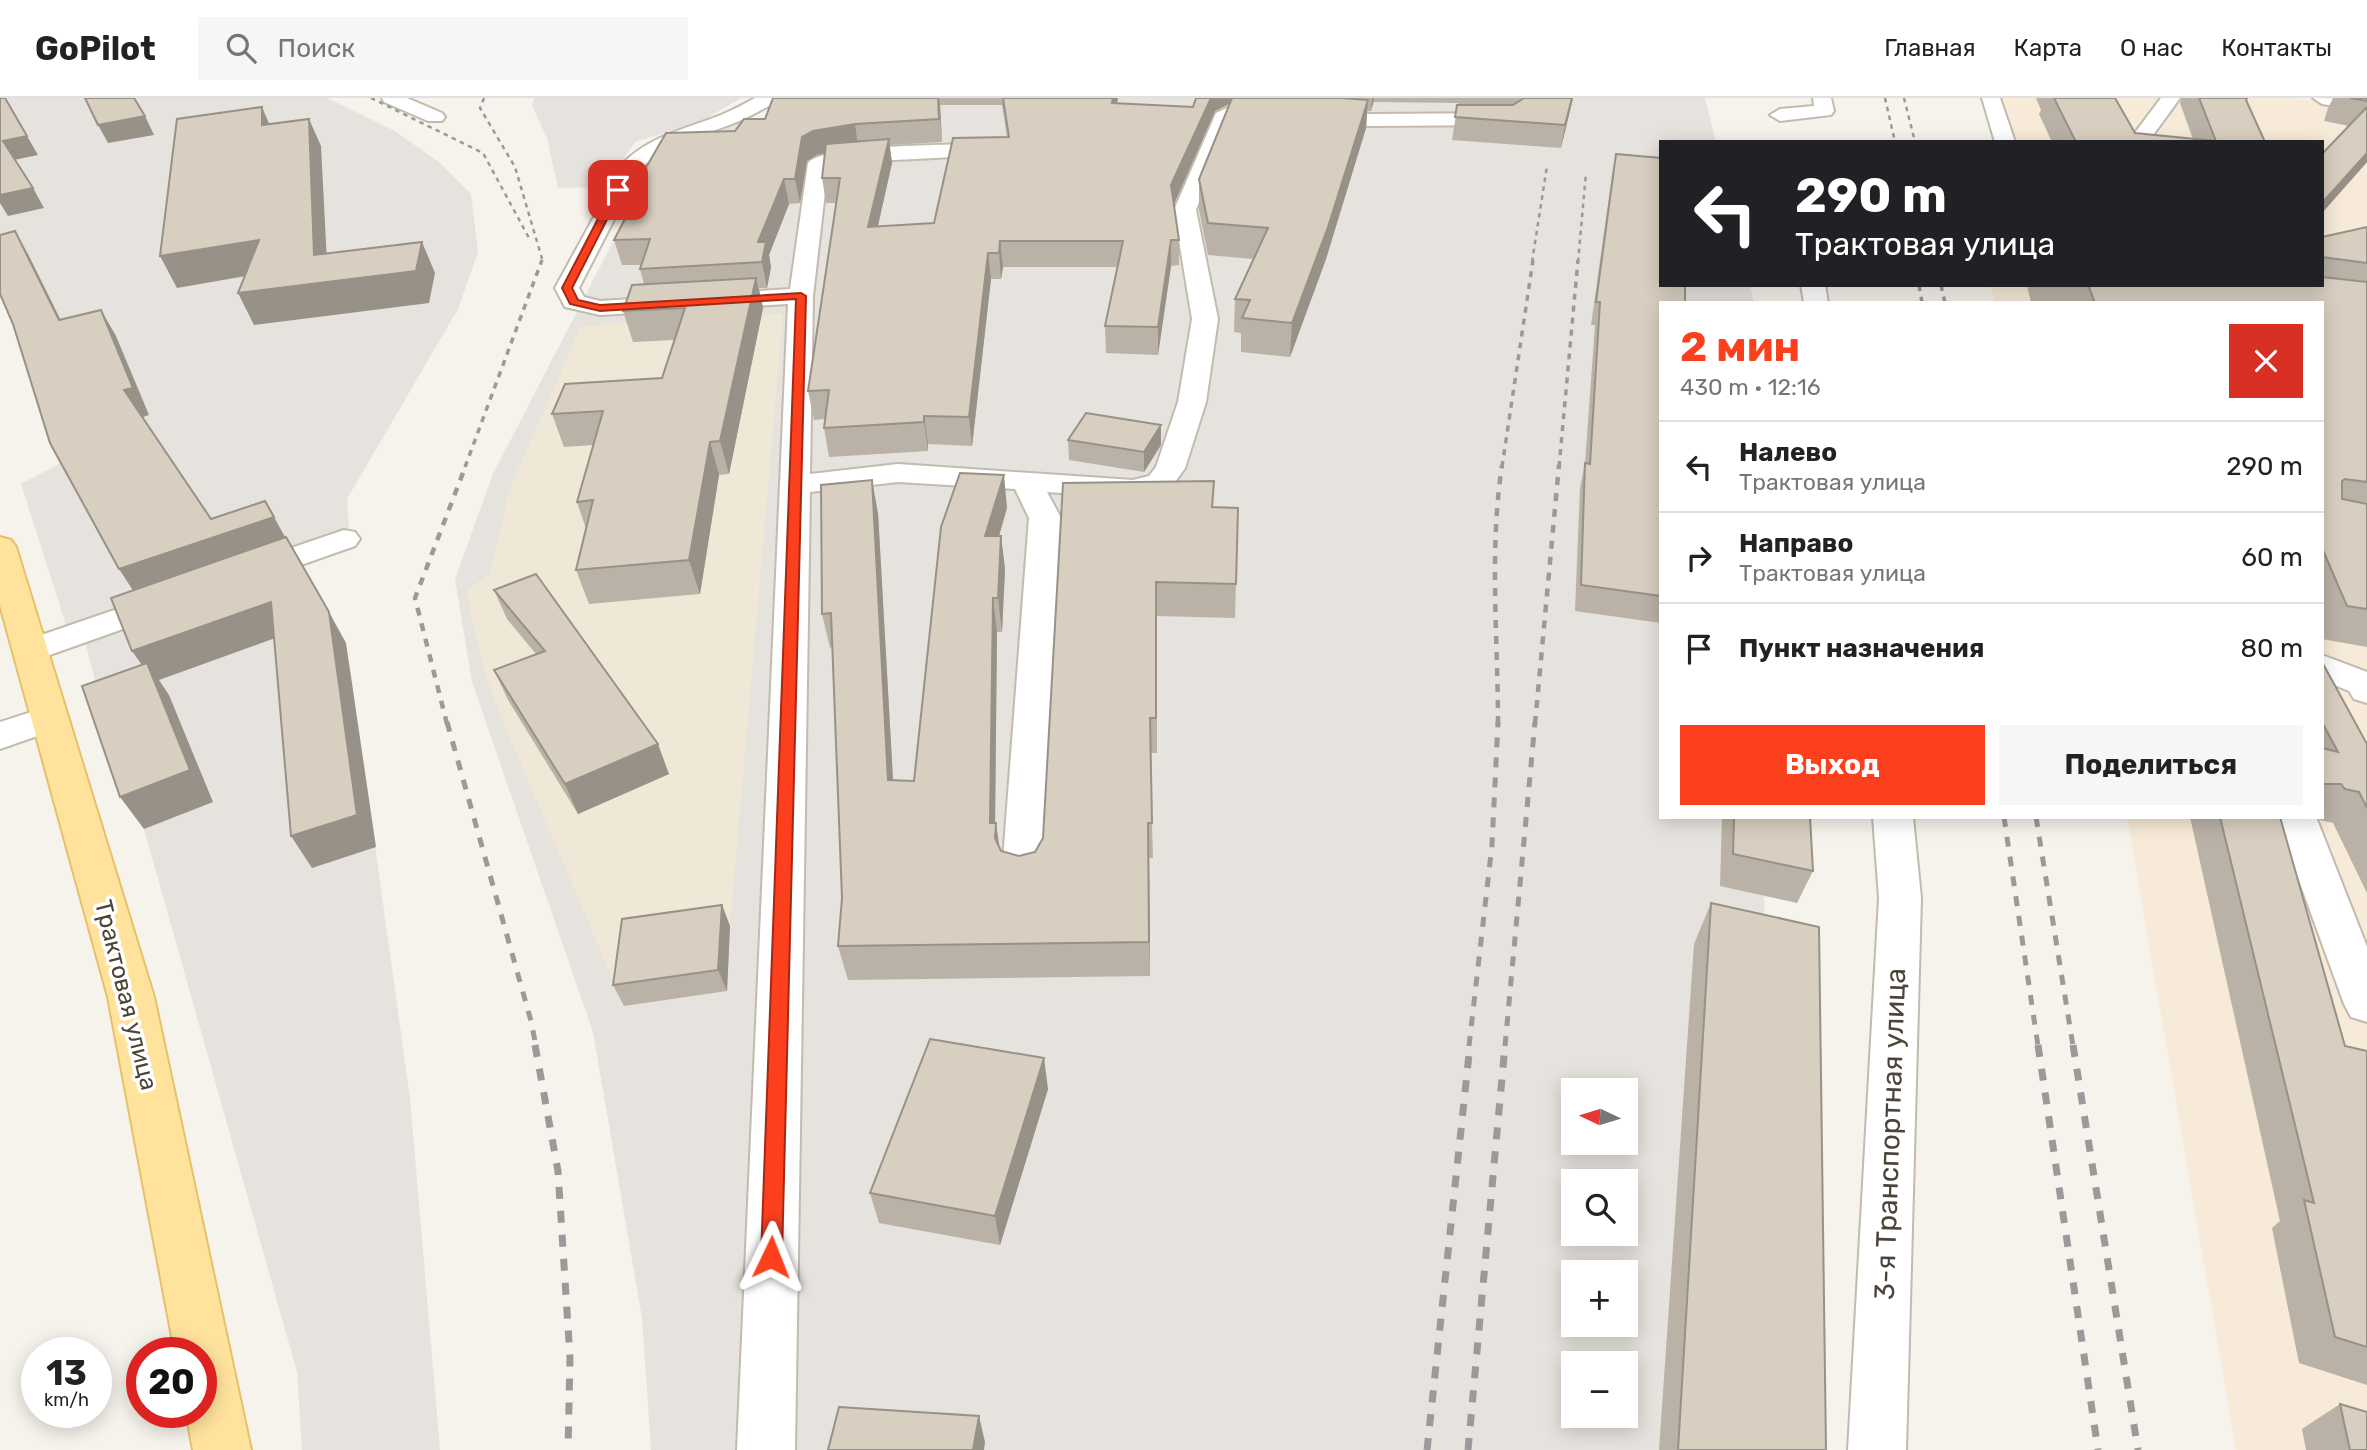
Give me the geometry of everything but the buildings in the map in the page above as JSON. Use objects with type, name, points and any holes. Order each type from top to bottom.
[{"type":"main road","name":"Трактовая улица","points":[[0,547],[131,997],[222,1450]]},
{"type":"street","points":[[391,98],[435,117]]},
{"type":"street","points":[[1780,114],[1824,111],[1822,98]]},
{"type":"street","points":[[1991,98],[2003,140]]},
{"type":"street","points":[[2140,140],[2171,98]]},
{"type":"street","points":[[2322,98],[2367,105]]},
{"type":"street","points":[[773,99],[728,119],[676,136],[648,150],[631,166],[567,288],[574,302],[600,308],[801,296]]},
{"type":"street","points":[[795,485],[898,473],[1133,489],[1159,483],[1170,468],[1192,402],[1205,319],[1185,210],[1223,117],[1231,112],[1247,112],[1371,120],[1438,117],[1509,119]]},
{"type":"street","points":[[766,1450],[801,296],[818,163],[834,158],[974,150]]},
{"type":"street","points":[[1023,873],[1045,518],[1026,481]]},
{"type":"street","points":[[30,651],[344,539]]},
{"type":"street","points":[[2324,667],[2364,684],[2367,691]]},
{"type":"street","points":[[0,736],[50,718]]},
{"type":"street","name":"3-я Транспортная улица","points":[[1877,1450],[1900,898],[1893,819]]},
{"type":"street","points":[[2297,819],[2367,1004]]},
{"type":"shaded area","points":[[0,98],[327,98],[395,131],[440,163],[471,194],[478,252],[458,309],[347,499],[349,528],[67,628],[21,484],[68,459],[0,284]]},
{"type":"shaded area","points":[[534,98],[741,98],[702,121],[635,142],[604,187],[558,188],[547,138],[532,106]]},
{"type":"shaded area","points":[[834,98],[1705,98],[1716,140],[1659,140],[1659,287],[1750,287],[1754,301],[1659,301],[1659,819],[1767,819],[1748,1450],[651,1450],[642,1318],[593,1032],[472,682],[455,579],[493,474],[664,143],[730,124],[777,121]]},
{"type":"shaded area","points":[[2001,98],[2293,98],[2367,111],[2367,1450],[2236,1450],[2127,819],[2324,819],[2324,301],[1995,301],[1991,287],[2324,287],[2324,140],[1997,140]]},
{"type":"shaded area","points":[[783,314],[730,926],[727,991],[624,1006],[486,677],[466,591],[490,573],[509,491],[581,326]]},
{"type":"shaded area","points":[[331,618],[350,666],[410,1098],[440,1450],[302,1450],[297,1372],[144,829],[105,718],[84,638],[129,621]]},
{"type":"railway","points":[[371,98],[483,153],[529,238]]},
{"type":"railway","points":[[484,98],[480,108],[515,167],[543,262]]},
{"type":"railway","points":[[1885,98],[1895,140]]},
{"type":"railway","points":[[1904,98],[1914,140]]},
{"type":"railway","points":[[1532,262],[1547,166]]},
{"type":"railway","points":[[1578,262],[1586,173]]},
{"type":"railway","points":[[465,467],[542,260]]},
{"type":"railway","points":[[1502,467],[1533,260]]},
{"type":"railway","points":[[1559,467],[1578,260]]},
{"type":"railway","points":[[1919,287],[1922,301]]},
{"type":"railway","points":[[1941,287],[1945,301]]},
{"type":"railway","points":[[447,724],[415,598],[466,465]]},
{"type":"railway","points":[[1498,723],[1495,562],[1502,465]]},
{"type":"railway","points":[[1535,724],[1559,465]]},
{"type":"railway","points":[[447,722],[536,1046]]},
{"type":"railway","points":[[1505,1046],[1535,722]]},
{"type":"railway","points":[[1469,1046],[1492,845],[1498,723]]},
{"type":"railway","points":[[2004,819],[2038,1046]]},
{"type":"railway","points":[[2036,819],[2073,1046]]},
{"type":"railway","points":[[535,1045],[558,1171],[570,1358],[568,1450]]},
{"type":"railway","points":[[1427,1450],[1470,1045]]},
{"type":"railway","points":[[1468,1450],[1505,1045]]},
{"type":"railway","points":[[2038,1045],[2098,1450]]},
{"type":"railway","points":[[2073,1045],[2138,1450]]},
{"type":"route","points":[[618,190],[567,288],[574,302],[600,308],[801,296],[771,1257]]}]
